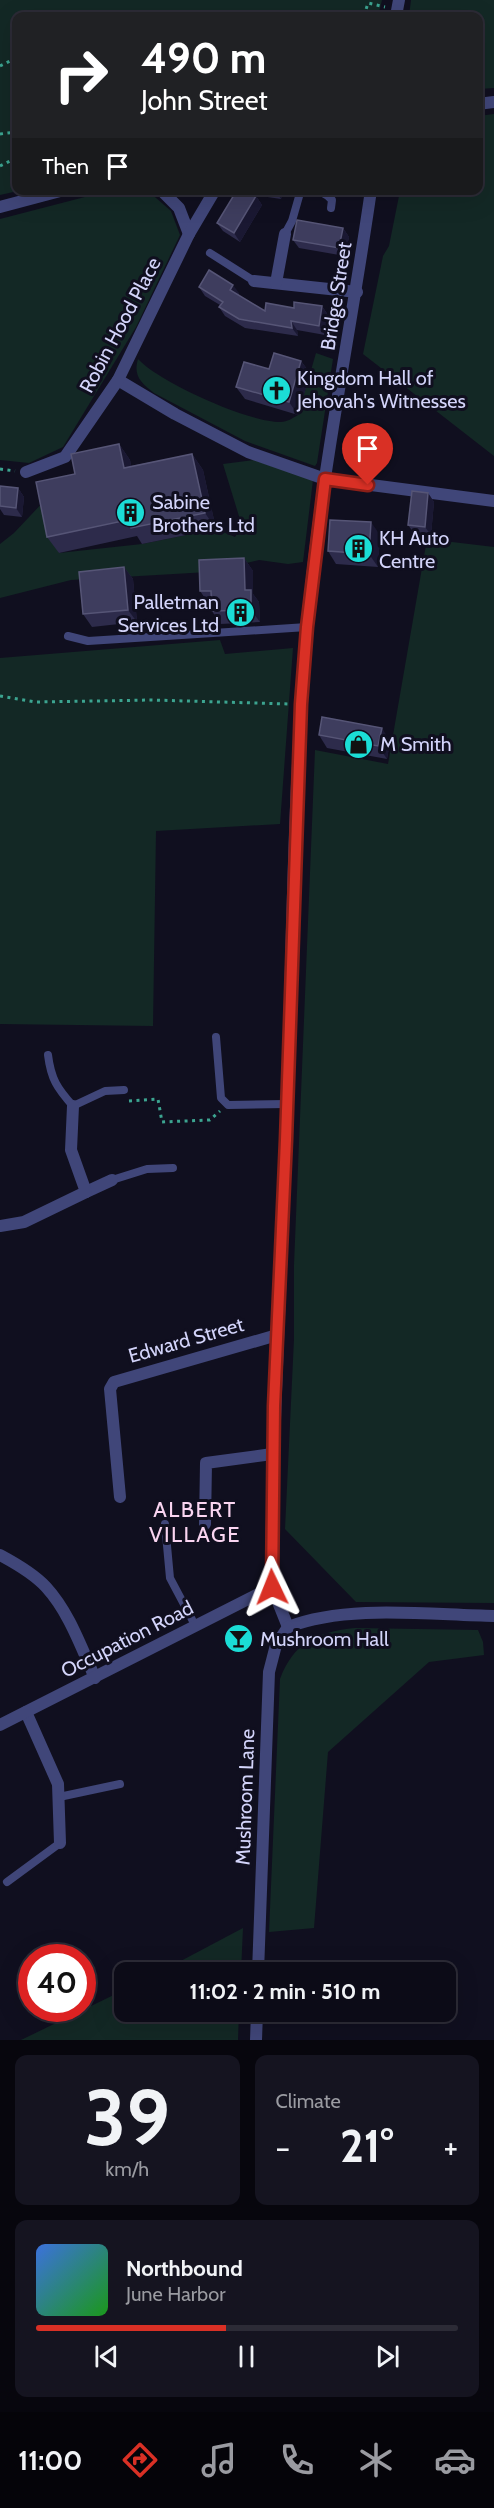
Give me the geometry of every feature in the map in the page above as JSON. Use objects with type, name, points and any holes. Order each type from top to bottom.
[{"type":"street","points":[[0,207],[45,195]]},
{"type":"street","points":[[166,195],[179,208],[189,234]]},
{"type":"street","name":"Robin Hood Place","points":[[26,472],[65,457],[118,380],[189,234],[212,195]]},
{"type":"street","name":"Bridge Street","points":[[272,1587],[272,1454],[301,704],[307,627],[325,479],[357,292],[370,195]]},
{"type":"street","points":[[276,283],[285,234]]},
{"type":"street","points":[[254,281],[357,292]]},
{"type":"street","points":[[118,380],[175,414],[248,452],[325,479],[494,501]]},
{"type":"street","points":[[73,1106],[71,1150],[86,1192]]},
{"type":"street","points":[[0,1226],[24,1222],[111,1180]]},
{"type":"street","name":"Edward Street","points":[[120,1497],[110,1389],[114,1382],[277,1335]]},
{"type":"street","points":[[205,1524],[206,1463],[272,1454]]},
{"type":"street","points":[[0,1555],[14,1562],[45,1586],[65,1615],[95,1678]]},
{"type":"street","points":[[272,1587],[288,1627],[318,1616],[351,1613],[494,1616]]},
{"type":"street","name":"Occupation Road","points":[[0,1725],[272,1587]]},
{"type":"street","name":"Mushroom Lane","points":[[258,1962],[269,1672],[276,1645],[288,1627]]},
{"type":"street","points":[[26,1712],[58,1784],[60,1843]]},
{"type":"street","points":[[256,2040],[257,2022]]},
{"type":"lane","points":[[285,234],[292,221],[299,195]]},
{"type":"lane","points":[[327,195],[332,200],[331,208]]},
{"type":"lane","points":[[210,253],[254,281]]},
{"type":"lane","points":[[68,636],[88,640],[307,627]]},
{"type":"lane","points":[[216,1037],[222,1098],[228,1104],[286,1104]]},
{"type":"lane","points":[[48,1054],[53,1080],[73,1106],[105,1090],[124,1089]]},
{"type":"lane","points":[[111,1180],[147,1169],[173,1168]]},
{"type":"lane","points":[[165,1524],[170,1578],[196,1627]]},
{"type":"lane","points":[[58,1797],[120,1784]]},
{"type":"lane","points":[[7,1882],[60,1843]]},
{"type":"path","points":[[368,2],[398,9]]},
{"type":"path","points":[[0,696],[35,702],[152,700],[301,704]]},
{"type":"path","points":[[124,1089],[124,1101],[158,1099],[162,1122],[210,1120],[228,1104]]},
{"type":"green space","points":[[0,0],[382,0],[379,12],[12,12],[12,192],[0,195]]},
{"type":"green space","points":[[411,0],[494,0],[494,88],[483,89],[483,12],[410,12]]},
{"type":"green space","points":[[494,114],[494,456],[363,354],[383,256],[389,246],[399,195],[483,195],[483,115]]},
{"type":"green space","points":[[93,195],[153,195],[171,211],[180,235],[136,327],[63,447],[29,463],[0,460],[0,219]]},
{"type":"green space","points":[[316,353],[333,359],[315,466],[245,441],[154,393],[137,375],[138,359],[165,379],[205,400],[248,416],[283,422],[298,415]]},
{"type":"green space","points":[[254,460],[313,480],[303,562],[288,564],[259,560],[208,572],[71,580],[0,598],[0,544],[14,533],[47,498],[59,553],[142,544],[216,529],[235,537],[242,526],[223,464]]},
{"type":"green space","points":[[427,539],[494,547],[494,1603],[356,1602],[285,1529],[315,750],[388,764]]},
{"type":"green space","points":[[220,640],[225,654],[293,648],[280,824],[156,831],[153,1026],[0,1024],[0,658]]},
{"type":"green space","points":[[355,1628],[478,1630],[483,1642],[484,1655],[429,1662],[328,1752],[314,1928],[269,1932],[280,1679],[292,1656],[308,1641],[329,1632]]},
{"type":"green space","points":[[243,1928],[241,1962],[179,1962]]},
{"type":"green space","points":[[114,1995],[114,2022],[239,2022],[238,2040],[21,2040],[58,2022],[96,2022],[96,2004]]},
{"type":"building","points":[[234,195],[256,196],[234,233],[217,223]]},
{"type":"building","points":[[297,220],[343,228],[339,248],[293,240]]},
{"type":"building","points":[[209,270],[233,285],[230,290],[265,311],[266,303],[294,308],[294,302],[322,306],[319,326],[291,321],[292,328],[239,319],[219,307],[223,302],[199,287]]},
{"type":"building","points":[[274,353],[301,361],[289,402],[236,387],[244,362],[269,369]]},
{"type":"building","name":"Sabine Brothers Ltd","points":[[119,444],[124,468],[192,454],[205,513],[131,528],[127,520],[47,537],[36,482],[75,474],[71,454]]},
{"type":"building","points":[[0,486],[18,488],[16,508],[0,506]]},
{"type":"building","points":[[412,491],[428,493],[425,527],[408,525]]},
{"type":"building","points":[[330,520],[371,522],[369,554],[328,551]]},
{"type":"building","points":[[244,558],[245,590],[251,590],[251,610],[212,611],[211,591],[200,591],[199,560]]},
{"type":"building","points":[[124,567],[128,610],[83,614],[79,572]]},
{"type":"building","points":[[322,717],[382,728],[378,746],[319,735]]},
{"type":"place","name":"Kingdom Hall of Jehovah's Witnesses","points":[[276,390]]},
{"type":"place","name":"Sabine Brothers Ltd","points":[[131,513]]},
{"type":"place","name":"KH Auto Centre","points":[[358,549]]},
{"type":"place","name":"Palletman Services Ltd","points":[[240,613]]},
{"type":"place","name":"M Smith","points":[[359,744]]},
{"type":"place","name":"Mushroom Hall","points":[[239,1639]]},
{"type":"district","name":"ALBERT VILLAGE","points":[[195,1522]]},
{"type":"route","points":[[272,1587],[270,1567],[274,1406],[301,704],[307,627],[325,479],[368,485]]}]
